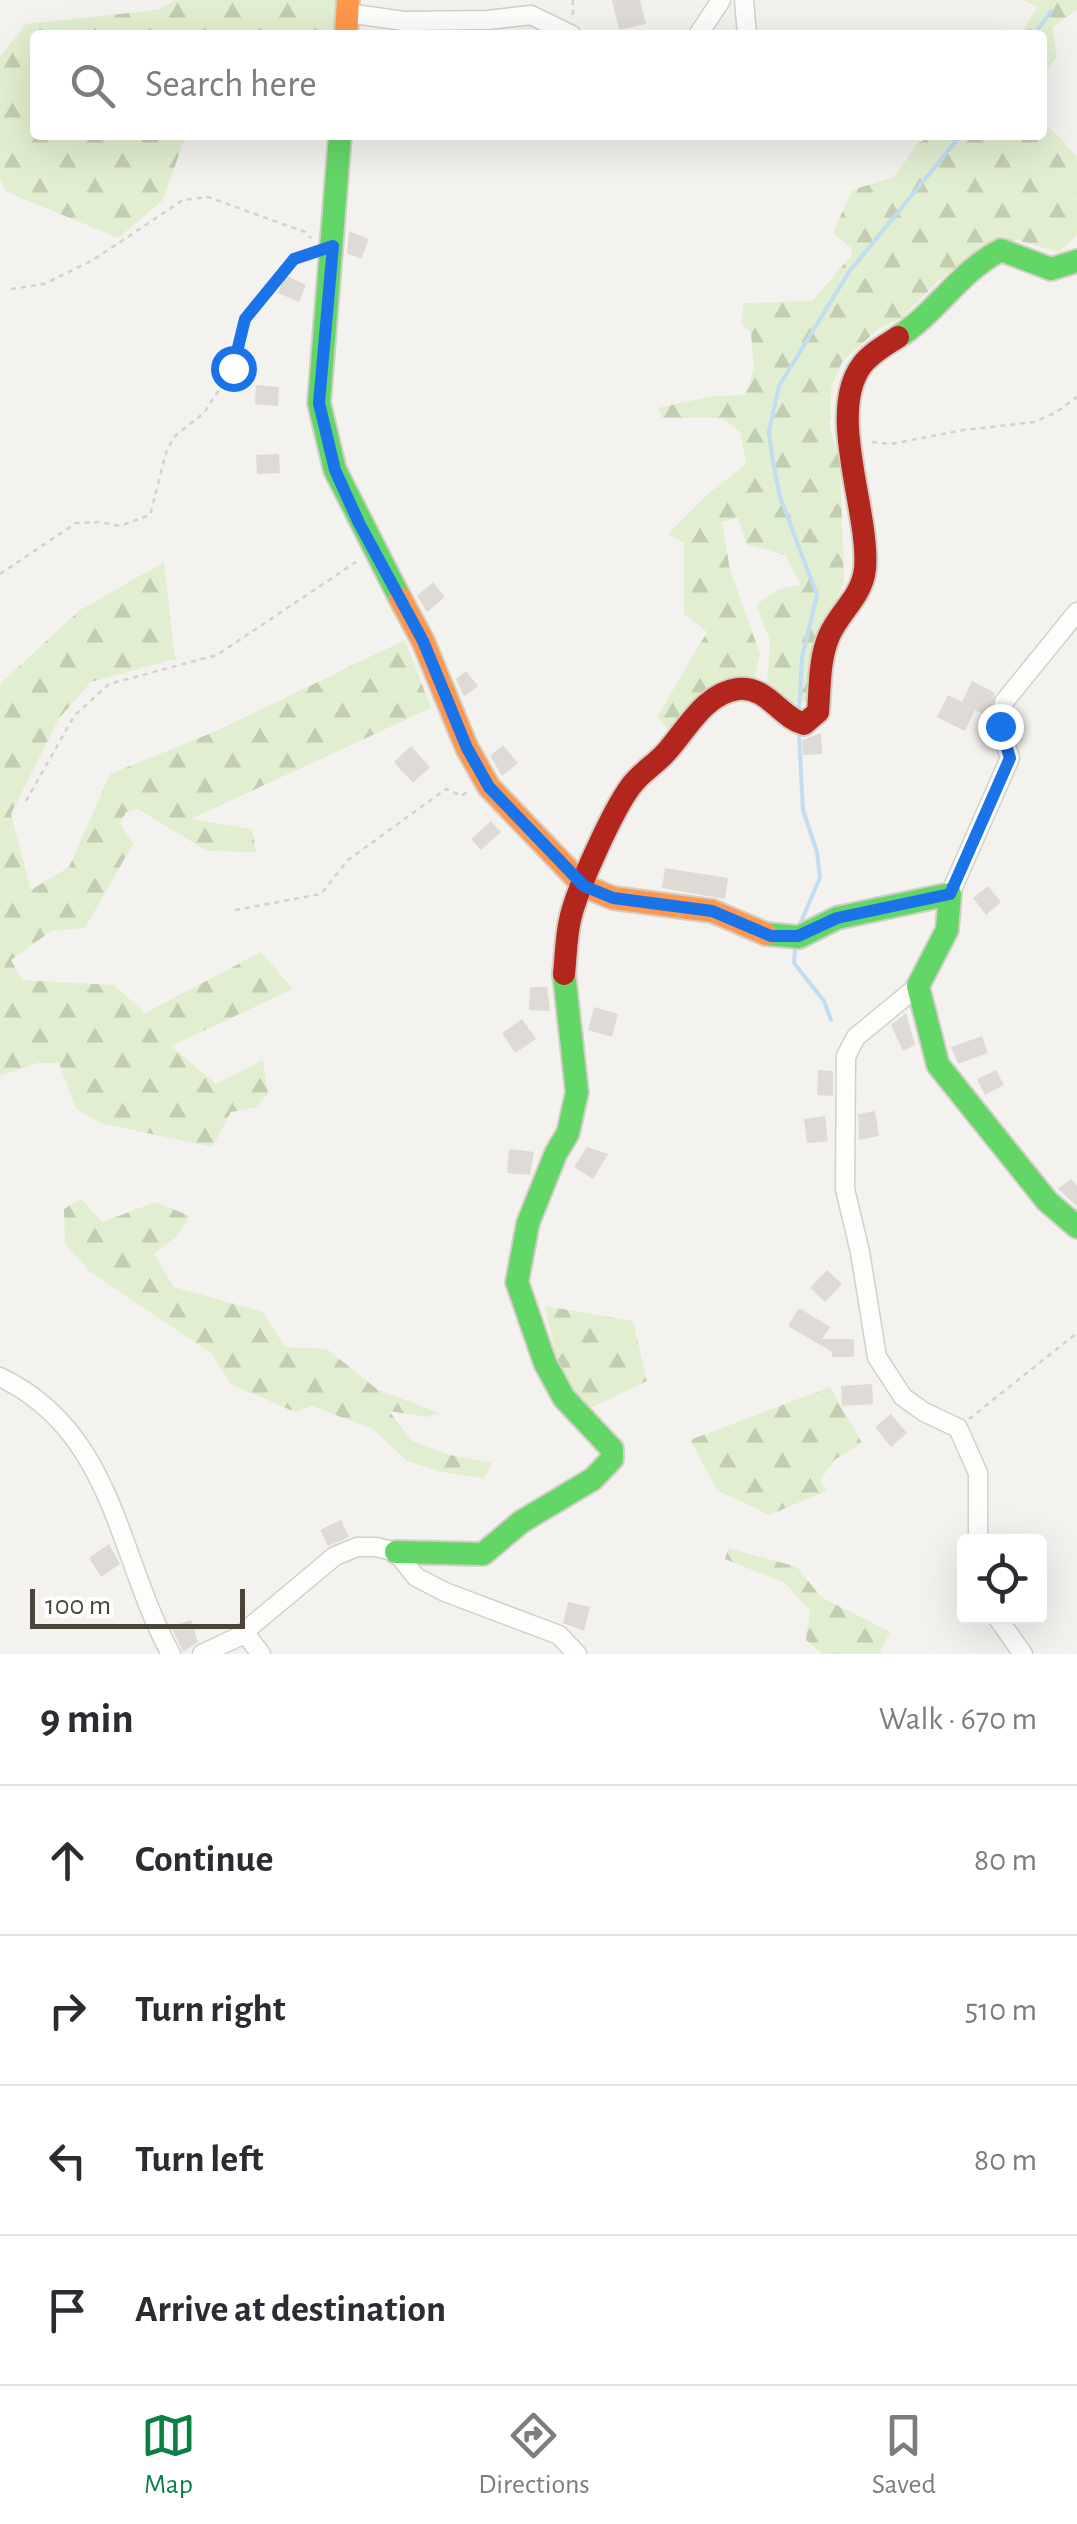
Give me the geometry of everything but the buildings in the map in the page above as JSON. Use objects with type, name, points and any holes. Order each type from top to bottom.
[{"type":"street","points":[[701,30],[721,0]]},
{"type":"street","points":[[744,0],[747,30]]},
{"type":"street","points":[[347,16],[488,20],[532,15],[562,30]]},
{"type":"street","points":[[339,140],[328,248],[319,403],[335,470],[423,641],[467,748],[489,787],[584,886],[613,898],[712,911],[771,936],[798,936],[837,918],[950,894]]},
{"type":"street","points":[[202,1654],[244,1632],[335,1556],[357,1547],[396,1552],[428,1550],[462,1556],[482,1554],[521,1522],[593,1479],[612,1459],[612,1450],[564,1398],[545,1363],[517,1282],[528,1223],[556,1153],[568,1134],[577,1092],[564,985],[570,917],[614,814],[632,784],[666,752],[698,712],[739,688],[757,692],[777,704],[793,721],[804,724],[818,712],[824,648],[831,630],[854,604],[865,566],[866,537],[851,463],[852,380],[862,364],[928,315],[979,260],[1001,250],[1051,269],[1077,261]]},
{"type":"street","points":[[978,1534],[978,1473],[958,1428],[903,1397],[877,1357],[845,1189],[846,1056],[856,1037],[918,986],[946,930],[950,894],[1010,758],[1000,726],[1004,702],[1077,612]]},
{"type":"street","points":[[918,986],[938,1064],[977,1118],[1048,1200],[1077,1226]]},
{"type":"street","points":[[0,1377],[26,1390],[76,1440],[111,1499],[153,1622],[171,1654]]},
{"type":"street","points":[[396,1552],[416,1576],[483,1608],[532,1623],[559,1636],[578,1654]]},
{"type":"street","points":[[1002,1624],[1023,1654]]},
{"type":"street","points":[[244,1632],[261,1654]]},
{"type":"path","points":[[11,288],[44,284],[94,260],[183,200],[208,198],[305,232],[328,248]]},
{"type":"path","points":[[0,574],[76,524],[99,522],[120,526],[150,514],[167,450],[176,435],[204,413],[233,368],[245,319],[294,259],[328,248]]},
{"type":"path","points":[[851,440],[891,444],[1034,422],[1077,397]]},
{"type":"path","points":[[26,801],[74,716],[109,684],[217,654],[374,550]]},
{"type":"path","points":[[235,910],[320,894],[348,860],[446,789],[462,796],[474,787],[480,772]]},
{"type":"path","points":[[958,1428],[1077,1332]]},
{"type":"green space","points":[[176,0],[339,0],[337,30],[30,30],[30,140],[184,140],[163,200],[118,238],[7,192],[0,180],[0,57],[26,24],[157,10]]},
{"type":"green space","points":[[1022,0],[1077,0],[1077,10],[1053,27],[1056,56],[1047,70],[1047,30],[1022,30],[1038,7]]},
{"type":"green space","points":[[1047,127],[1077,156],[1077,235],[1059,252],[1016,240],[985,247],[938,281],[902,318],[879,328],[842,362],[831,388],[830,430],[840,462],[844,583],[817,647],[812,702],[787,703],[767,685],[770,641],[756,605],[778,589],[801,585],[785,555],[746,544],[738,518],[722,522],[730,570],[760,654],[754,682],[723,679],[689,707],[670,731],[657,717],[707,632],[684,614],[684,543],[668,534],[708,494],[746,464],[740,432],[722,418],[662,418],[658,408],[713,396],[745,395],[754,369],[751,333],[741,323],[744,303],[812,301],[852,255],[851,248],[833,233],[852,190],[894,177],[918,143],[1047,140]]},
{"type":"green space","points":[[164,562],[175,659],[91,682],[59,718],[11,814],[31,890],[69,867],[110,774],[216,731],[405,640],[431,708],[191,819],[252,829],[256,852],[207,851],[138,809],[126,812],[120,823],[133,844],[85,928],[51,931],[11,960],[22,980],[114,985],[145,1013],[261,952],[293,989],[171,1046],[216,1084],[263,1060],[268,1094],[255,1108],[231,1112],[212,1147],[100,1123],[76,1109],[59,1063],[37,1063],[0,1076],[0,684],[80,610]]},
{"type":"green space","points":[[81,1199],[102,1222],[156,1202],[190,1216],[176,1237],[154,1254],[174,1287],[263,1312],[285,1347],[327,1349],[378,1390],[440,1413],[427,1417],[389,1411],[412,1441],[450,1455],[492,1463],[484,1478],[442,1472],[407,1461],[373,1429],[312,1406],[295,1412],[231,1384],[212,1354],[89,1271],[65,1244],[64,1209]]},
{"type":"green space","points":[[545,1306],[633,1321],[647,1381],[586,1410],[562,1383]]},
{"type":"green space","points":[[830,1387],[862,1443],[834,1460],[820,1481],[827,1491],[769,1515],[717,1490],[690,1440]]},
{"type":"green space","points":[[728,1548],[797,1567],[821,1597],[890,1632],[880,1652],[883,1654],[823,1654],[806,1640],[810,1611],[785,1583],[725,1559]]},
{"type":"waterway","points":[[1038,30],[1051,11]]},
{"type":"waterway","points":[[799,710],[802,658],[817,595],[780,497],[772,456],[769,431],[779,386],[849,272],[957,140]]},
{"type":"waterway","points":[[799,735],[803,810],[817,852],[820,878],[800,924]]},
{"type":"waterway","points":[[795,950],[794,963],[824,1001],[831,1020]]},
{"type":"traffic: fast","points":[[340,140],[319,403],[335,470],[400,598]]},
{"type":"traffic: fast","points":[[898,337],[973,269],[1001,250],[1051,269],[1077,261]]},
{"type":"traffic: fast","points":[[766,934],[799,937],[837,918],[950,894],[947,930],[918,986],[938,1065],[1047,1201],[1077,1227]]},
{"type":"traffic: fast","points":[[396,1552],[483,1554],[521,1522],[593,1479],[612,1459],[612,1449],[564,1398],[545,1363],[517,1282],[528,1223],[568,1133],[577,1092],[564,974]]},
{"type":"traffic: slow","points":[[346,30],[348,0]]},
{"type":"traffic: slow","points":[[400,598],[423,641],[467,748],[489,787],[584,886],[613,898],[712,911],[766,934]]},
{"type":"traffic: jam","points":[[564,974],[574,907],[623,797],[699,712],[716,697],[738,689],[757,692],[804,724],[818,712],[826,645],[833,627],[860,588],[865,569],[848,436],[852,385],[862,365],[898,337]]},
{"type":"route","points":[[233,368],[245,319],[294,259],[333,246],[319,403],[335,470],[423,641],[467,748],[489,787],[584,886],[613,898],[712,911],[771,936],[798,936],[837,918],[950,894],[1010,758],[1000,726]]}]
